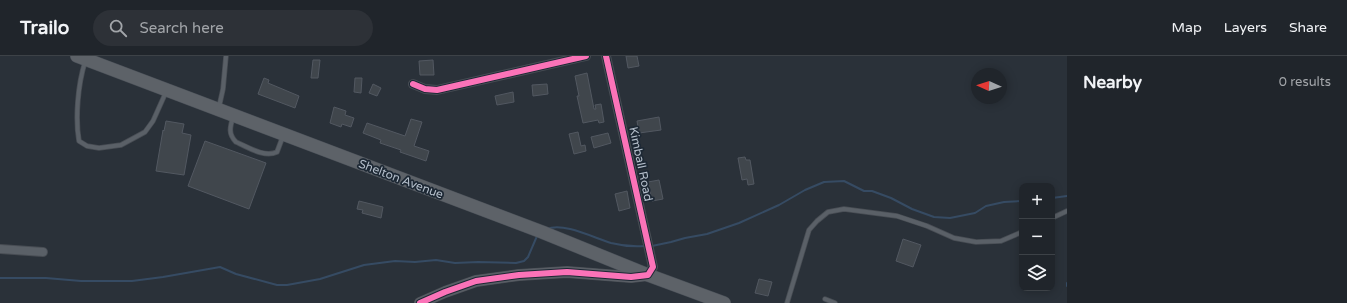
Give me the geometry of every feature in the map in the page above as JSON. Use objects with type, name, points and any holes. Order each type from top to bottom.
[{"type":"main road","name":"Shelton Avenue","points":[[81,58],[534,229],[648,275],[724,303]]},
{"type":"street","points":[[413,84],[425,89],[436,90],[586,56]]},
{"type":"street","name":"Kimball Road","points":[[606,56],[653,267],[648,275]]},
{"type":"street","points":[[0,249],[44,252]]},
{"type":"street","points":[[420,303],[476,281],[519,275],[567,272],[631,277],[648,275]]},
{"type":"lane","points":[[218,109],[223,89],[226,56]]},
{"type":"lane","points":[[81,58],[77,130],[79,141],[87,146],[99,148],[121,145],[145,132],[153,121],[167,90]]},
{"type":"lane","points":[[234,115],[229,129],[232,139],[266,155],[277,152],[284,134]]},
{"type":"lane","points":[[787,303],[809,230],[828,212],[844,209],[897,216],[927,226],[954,238],[976,242],[1001,241],[1019,233]]},
{"type":"lane","points":[[1055,217],[1067,211]]},
{"type":"lane","points":[[825,299],[835,303]]},
{"type":"building","points":[[626,56],[637,56],[639,66],[628,68]]},
{"type":"building","points":[[313,60],[320,60],[318,78],[311,78]]},
{"type":"building","points":[[433,60],[434,75],[420,75],[419,61]]},
{"type":"building","points":[[587,73],[594,109],[596,109],[595,105],[601,104],[604,122],[599,123],[598,120],[583,123],[577,96],[579,96],[575,76]]},
{"type":"building","points":[[264,78],[269,80],[268,83],[299,96],[295,108],[258,94]]},
{"type":"building","points":[[355,78],[362,78],[361,93],[354,92]]},
{"type":"building","points":[[373,84],[381,88],[377,96],[369,93]]},
{"type":"building","points":[[547,84],[548,94],[533,96],[532,85]]},
{"type":"building","points":[[513,92],[514,102],[497,105],[495,96]]},
{"type":"building","points":[[334,107],[346,111],[345,115],[354,118],[351,127],[342,124],[341,127],[330,123]]},
{"type":"building","points":[[659,117],[661,130],[639,133],[637,121]]},
{"type":"building","points":[[411,119],[422,122],[414,146],[429,151],[426,161],[400,152],[401,150],[380,143],[381,140],[363,133],[367,123],[405,136]]},
{"type":"building","points":[[166,121],[184,124],[182,133],[191,135],[184,175],[156,171]]},
{"type":"building","points":[[578,132],[581,146],[585,145],[586,151],[574,154],[569,134]]},
{"type":"building","points":[[608,133],[611,143],[594,148],[591,137]]},
{"type":"building","points":[[205,141],[266,163],[249,209],[188,186]]},
{"type":"building","points":[[745,157],[746,160],[750,160],[754,184],[748,185],[747,179],[742,180],[738,158]]},
{"type":"building","points":[[659,180],[663,199],[652,201],[648,182]]},
{"type":"building","points":[[627,191],[630,208],[619,211],[615,194]]},
{"type":"building","points":[[359,201],[383,207],[381,218],[362,213],[363,210],[357,209]]},
{"type":"building","points":[[903,239],[921,245],[913,267],[896,261]]},
{"type":"building","points":[[759,279],[772,282],[768,296],[755,293]]},
{"type":"waterway","points":[[652,246],[707,234],[739,223],[824,182],[844,181],[864,191],[872,191],[891,198],[912,209],[934,217],[950,218],[975,213],[986,206],[1004,202],[1019,201]]},
{"type":"waterway","points":[[1055,198],[1067,196]]},
{"type":"waterway","points":[[547,229],[554,227],[570,229],[615,244],[624,246],[645,246]]},
{"type":"waterway","points":[[0,278],[132,281],[220,267],[236,274],[277,285],[287,285],[320,279],[364,265],[395,261],[415,262],[436,260],[455,263],[516,263],[524,261],[528,257],[537,236]]},
{"type":"cycle path","points":[[413,84],[425,89],[437,90],[586,56]]},
{"type":"cycle path","points":[[420,303],[476,281],[519,275],[567,272],[631,277],[648,275],[653,267],[606,56]]}]
